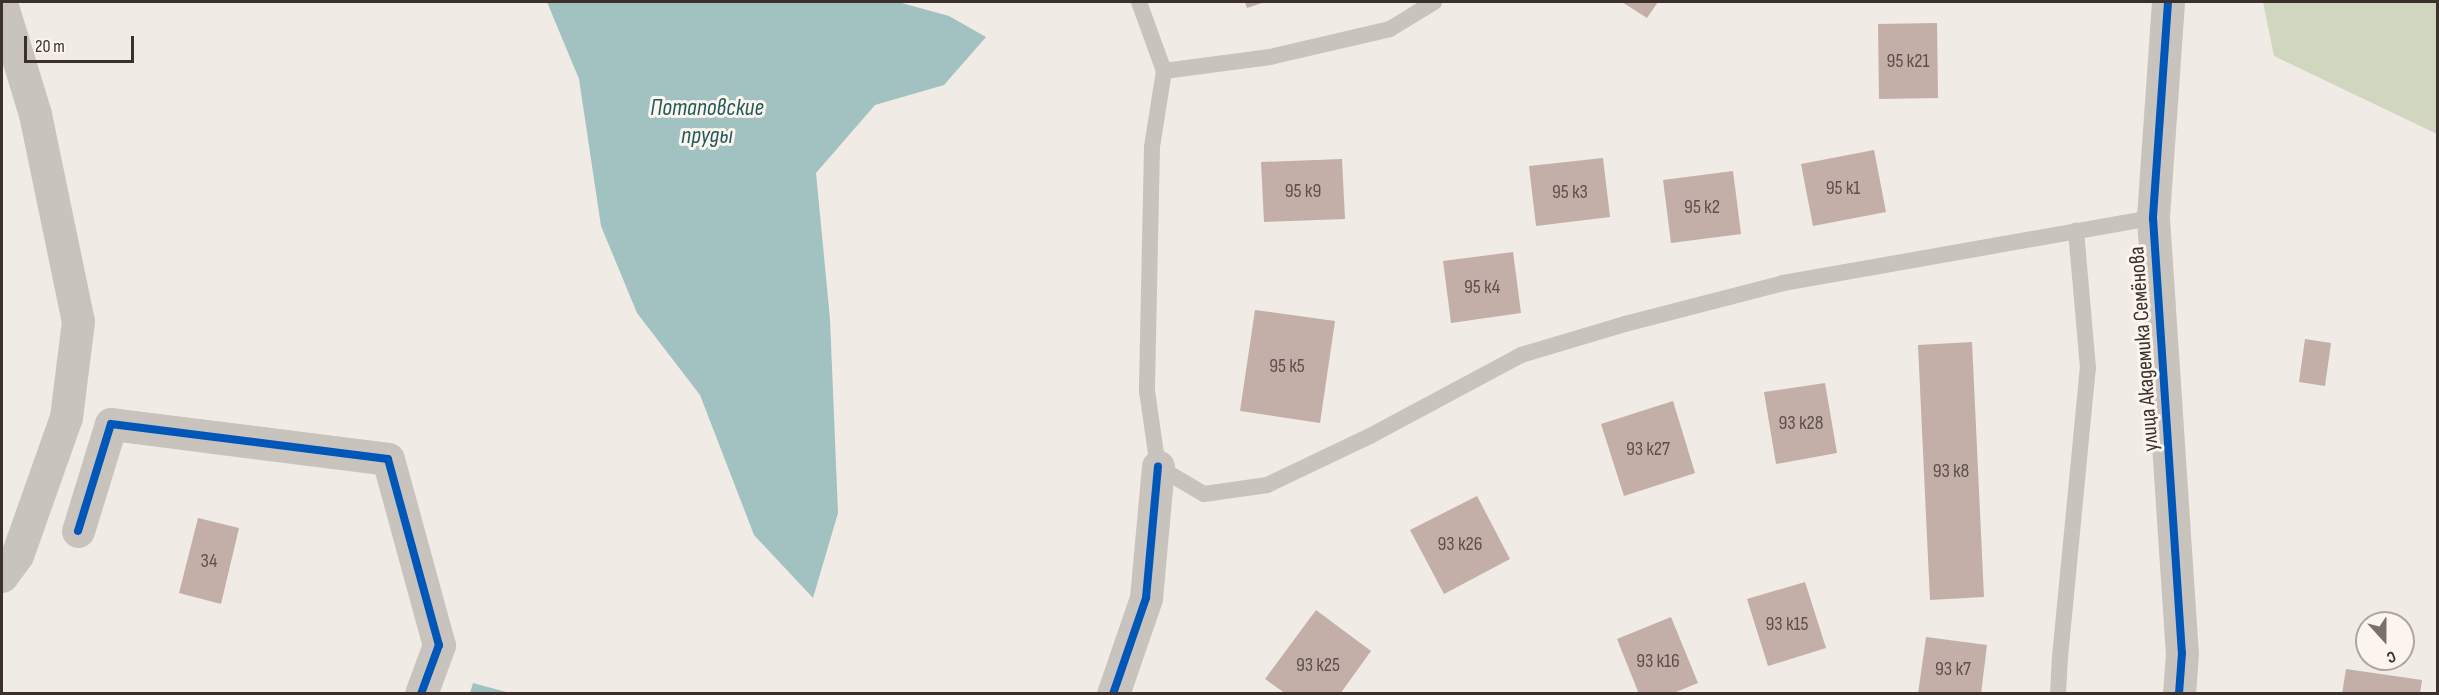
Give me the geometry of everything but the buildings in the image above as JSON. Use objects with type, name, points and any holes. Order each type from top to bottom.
[{"type":"street","name":"улица Академика Семёнова","points":[[2168,2],[2153,218],[2182,653],[2179,693]]},
{"type":"street","points":[[2,6],[35,114],[78,321],[66,417],[17,555],[2,576]]},
{"type":"street","points":[[78,531],[111,424],[388,459],[439,645],[421,693]]},
{"type":"street","points":[[1113,693],[1146,598],[1158,467]]},
{"type":"lane","points":[[1139,2],[1164,71],[1152,147],[1147,283],[1147,391],[1158,467],[1204,494],[1267,485],[1370,436],[1521,355],[1625,324],[1783,283],[2153,218]]},
{"type":"lane","points":[[1164,71],[1269,57],[1390,29],[1434,2]]},
{"type":"lane","points":[[2058,693],[2088,368],[2076,231]]},
{"type":"green space","points":[[2263,2],[2437,2],[2437,134],[2274,56]]},
{"type":"water","name":"Потаповские пруды","points":[[547,2],[898,2],[949,16],[986,37],[944,85],[875,105],[816,173],[830,319],[838,513],[813,598],[754,535],[700,395],[637,313],[601,226],[579,79]]},
{"type":"water","points":[[473,683],[510,693],[470,693]]},
{"type":"cycle path","points":[[2168,2],[2153,218],[2182,653],[2179,694]]},
{"type":"cycle path","points":[[78,531],[111,424],[388,459],[439,645],[421,694]]},
{"type":"cycle path","points":[[1113,694],[1146,598],[1158,467]]}]
